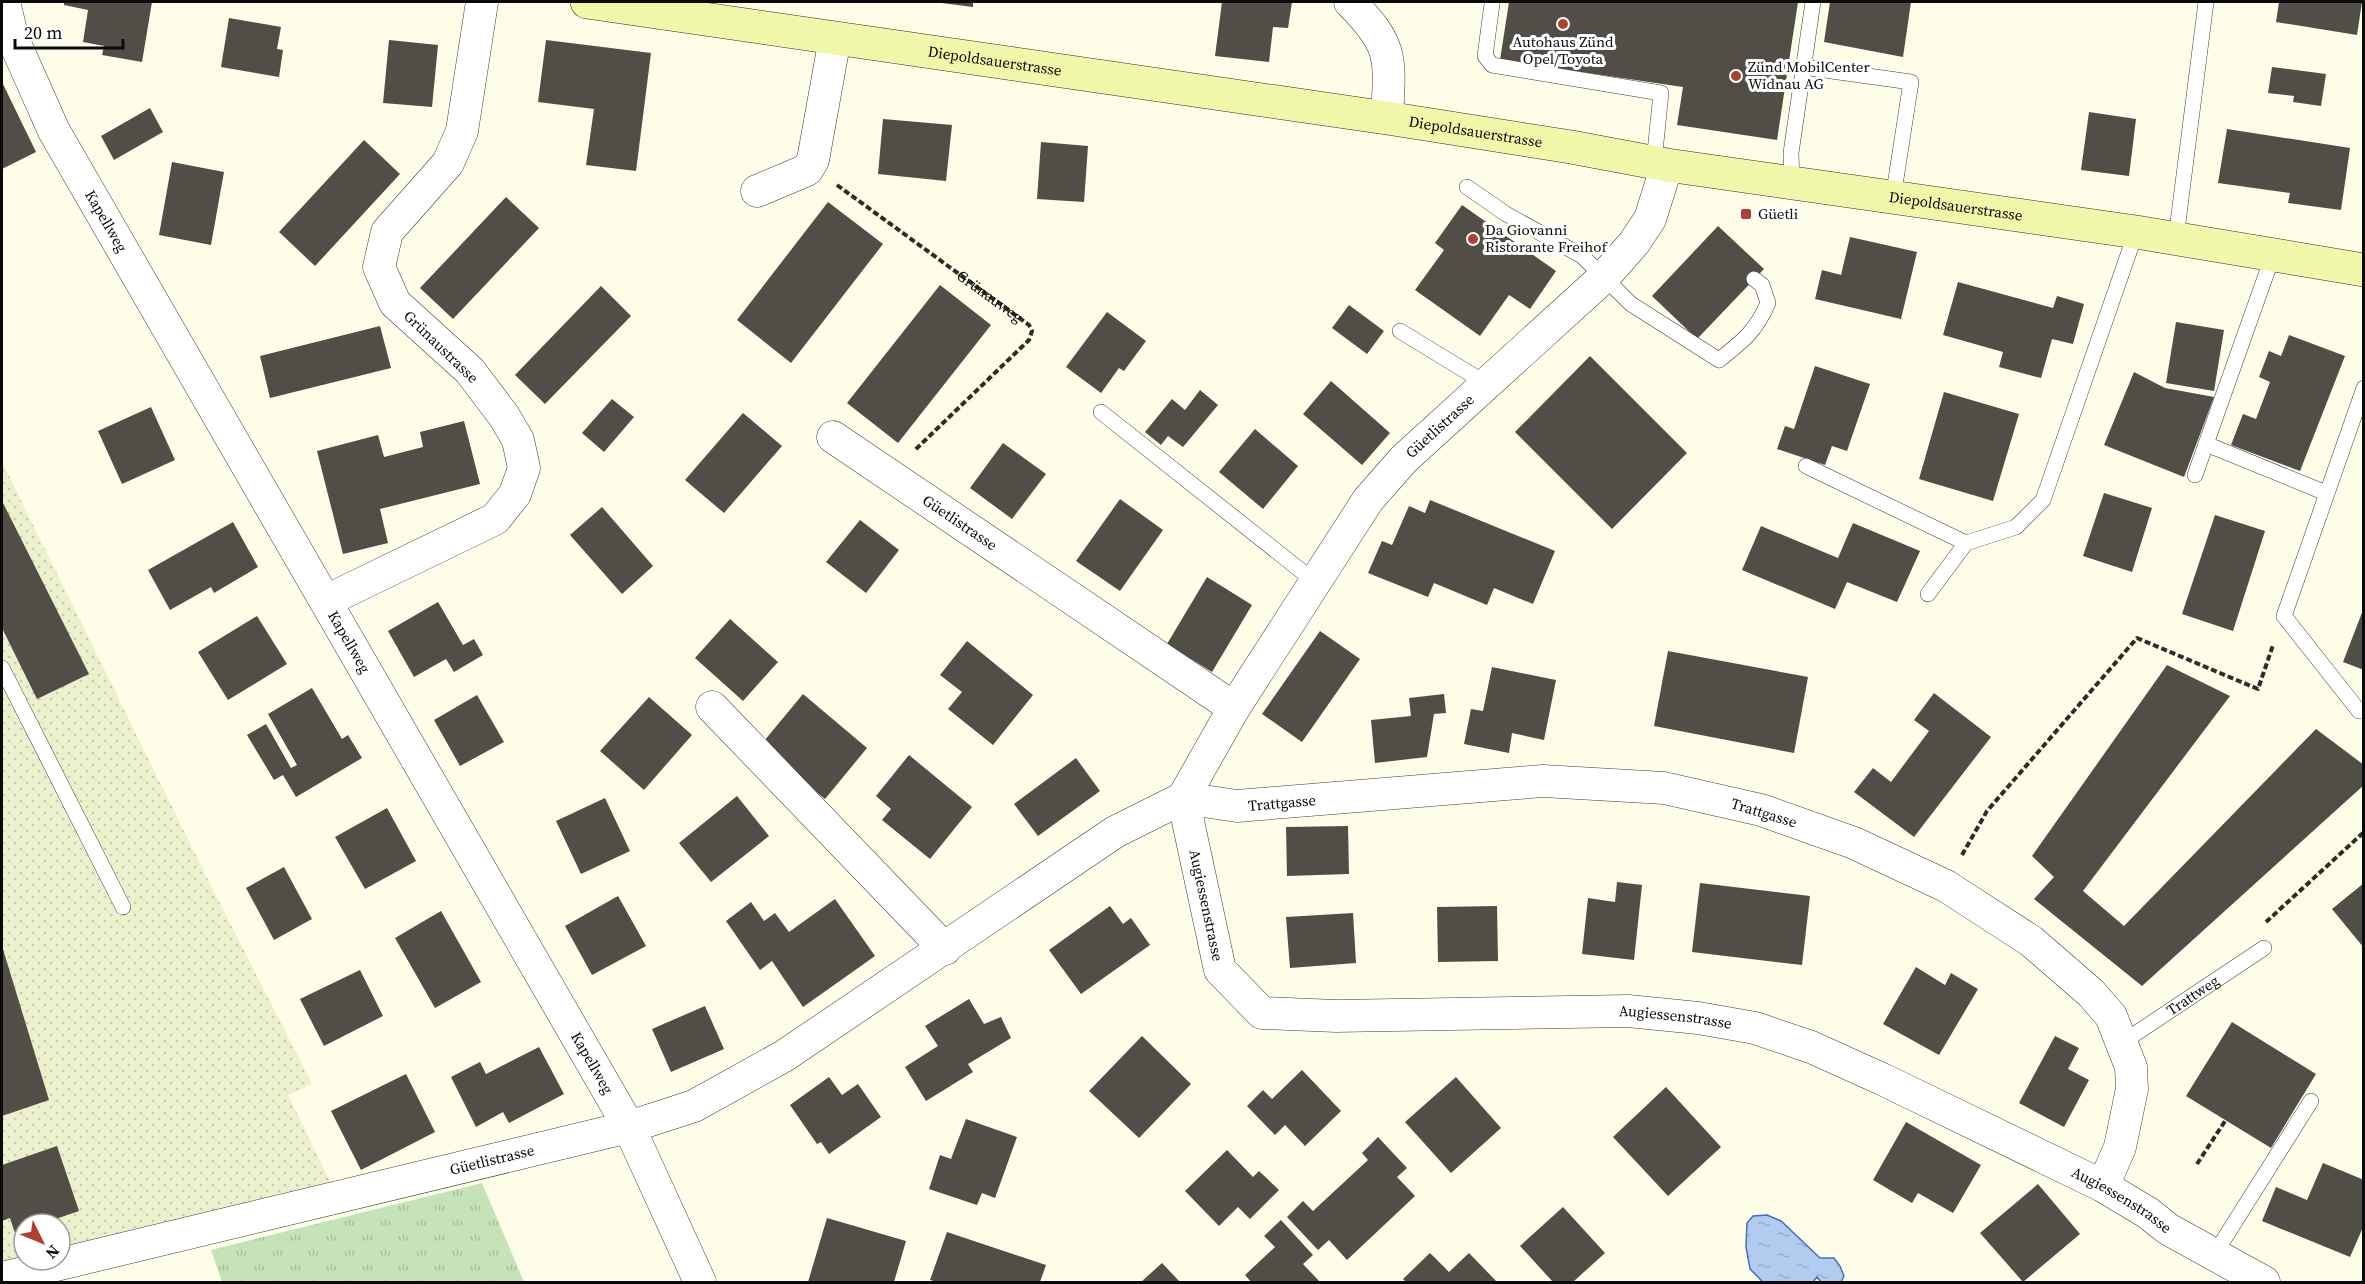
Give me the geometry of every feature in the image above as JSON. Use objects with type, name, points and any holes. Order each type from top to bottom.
[{"type":"main road","name":"Diepoldsauerstrasse","points":[[587,2],[1387,118],[1660,164],[2176,238],[2364,270]]},
{"type":"street","name":"Kapellweg","points":[[4,2],[14,39],[54,131],[629,1127],[700,1282]]},
{"type":"street","name":"Grünaustrasse","points":[[326,601],[495,519],[515,494],[524,468],[518,440],[504,416],[470,371],[395,303],[379,267],[387,232],[448,162],[462,131],[482,2]]},
{"type":"street","points":[[1350,2],[1375,27],[1387,53],[1390,69],[1387,118]]},
{"type":"street","points":[[757,191],[807,170],[813,160],[835,38]]},
{"type":"street","name":"Güetlistrasse","points":[[2,1278],[629,1127],[694,1106],[784,1056],[1115,832],[1183,798],[1234,708],[1368,500],[1404,459],[1604,277],[1634,243],[1650,219],[1660,164]]},
{"type":"street","name":"Güetlistrasse","points":[[834,437],[1234,708]]},
{"type":"street","points":[[712,707],[945,949]]},
{"type":"street","name":"Trattgasse","points":[[1183,798],[1237,806],[1543,781],[1664,788],[1761,810],[1854,843],[1955,892],[2031,941],[2091,993],[2111,1016],[2131,1067],[2132,1089],[2120,1146],[2103,1186]]},
{"type":"street","name":"Augiessenstrasse","points":[[1183,798],[1220,970],[1262,1013],[1336,1016],[1628,1011],[1698,1018],[1755,1028],[1810,1047],[1882,1079],[2103,1186],[2148,1213],[2168,1229],[2264,1282]]},
{"type":"lane","points":[[1792,183],[1791,153],[1813,2]]},
{"type":"lane","points":[[2176,238],[2206,2]]},
{"type":"lane","points":[[1492,4],[1485,56],[1492,65],[1661,88],[1660,164]]},
{"type":"lane","points":[[1803,67],[1911,82],[1893,198]]},
{"type":"lane","points":[[1467,187],[1506,214],[1582,256],[1631,304],[1719,360],[1741,343],[1760,323],[1768,303],[1762,285],[1754,279]]},
{"type":"lane","points":[[1928,594],[1965,543],[2016,527],[2043,500],[2136,232]]},
{"type":"lane","points":[[2195,475],[2273,255]]},
{"type":"lane","points":[[1400,331],[1487,384]]},
{"type":"lane","points":[[2359,711],[2284,616],[2364,388]]},
{"type":"lane","points":[[1101,412],[1314,581]]},
{"type":"lane","points":[[2206,444],[2326,493]]},
{"type":"lane","points":[[1806,466],[1965,543]]},
{"type":"lane","points":[[2,668],[123,907]]},
{"type":"lane","name":"Trattweg","points":[[2123,1042],[2264,948]]},
{"type":"lane","points":[[2214,1255],[2311,1101]]},
{"type":"path","name":"Grünauweg","points":[[810,165],[1029,325],[1032,331],[1029,340],[890,475]]},
{"type":"path","points":[[1959,862],[1987,811],[2137,638],[2258,689],[2284,616]]},
{"type":"path","points":[[2264,948],[2262,926],[2364,832]]},
{"type":"path","points":[[2198,1164],[2225,1121]]},
{"type":"green space","points":[[2,462],[208,880],[312,1084],[288,1095],[337,1196],[72,1251],[72,1212],[12,1212],[12,1272],[49,1272],[54,1282],[2,1282]]},
{"type":"green space","points":[[482,1183],[524,1282],[222,1282],[211,1250]]},
{"type":"water","points":[[1767,1215],[1781,1221],[1820,1258],[1834,1258],[1844,1276],[1841,1282],[1821,1282],[1817,1277],[1813,1282],[1763,1282],[1750,1269],[1746,1247],[1747,1223],[1753,1216]]},
{"type":"building","points":[[64,2],[152,2],[142,62],[102,55],[104,46],[83,42],[88,10],[64,5]]},
{"type":"building","points":[[934,2],[973,2],[973,7]]},
{"type":"building","points":[[1222,2],[1292,2],[1288,28],[1273,27],[1269,62],[1215,56]]},
{"type":"building","points":[[1509,2],[1798,2],[1777,140],[1677,125],[1683,87],[1500,60]]},
{"type":"building","points":[[1830,2],[1911,2],[1903,57],[1824,42]]},
{"type":"building","points":[[2279,2],[2362,2],[2357,35],[2276,22]]},
{"type":"building","points":[[229,18],[281,27],[277,49],[283,50],[279,77],[221,67]]},
{"type":"building","points":[[389,40],[438,45],[432,107],[383,103]]},
{"type":"building","points":[[546,40],[651,53],[636,171],[586,165],[594,109],[538,102]]},
{"type":"building","points":[[2272,67],[2326,74],[2321,106],[2293,102],[2294,96],[2268,93]]},
{"type":"building","points":[[2,82],[36,152],[2,169]]},
{"type":"building","points":[[150,108],[163,132],[114,160],[101,136]]},
{"type":"building","points":[[2089,112],[2136,119],[2129,176],[2081,170]]},
{"type":"building","points":[[883,119],[952,125],[946,181],[878,174]]},
{"type":"building","points":[[2227,129],[2350,148],[2341,210],[2288,203],[2290,193],[2218,183]]},
{"type":"building","points":[[364,140],[400,174],[315,266],[279,232]]},
{"type":"building","points":[[1041,142],[1088,146],[1084,202],[1037,199]]},
{"type":"building","points":[[172,162],[224,172],[211,245],[159,235]]},
{"type":"building","points":[[506,197],[539,228],[453,319],[420,288]]},
{"type":"building","points":[[828,202],[883,244],[791,363],[737,320]]},
{"type":"building","points":[[1462,205],[1556,271],[1530,309],[1509,295],[1480,336],[1415,290],[1444,250],[1435,243]]},
{"type":"building","points":[[1718,226],[1764,269],[1697,339],[1652,296]]},
{"type":"building","points":[[1850,237],[1917,252],[1901,319],[1815,299],[1822,270],[1841,275]]},
{"type":"building","points":[[1958,282],[2053,308],[2057,296],[2084,304],[2073,344],[2052,339],[2041,378],[1999,367],[2003,352],[1943,335]]},
{"type":"building","points":[[940,285],[991,325],[898,443],[847,403]]},
{"type":"building","points":[[601,286],[631,316],[545,404],[515,375]]},
{"type":"building","points":[[1349,305],[1384,331],[1367,354],[1332,328]]},
{"type":"building","points":[[1107,312],[1146,341],[1124,371],[1119,368],[1101,393],[1066,367]]},
{"type":"building","points":[[2176,322],[2224,330],[2214,391],[2166,383]]},
{"type":"building","points":[[380,326],[391,368],[270,398],[260,356]]},
{"type":"building","points":[[2289,335],[2345,356],[2300,471],[2231,445],[2243,414],[2256,419],[2270,382],[2259,377],[2269,351],[2281,356]]},
{"type":"building","points":[[1590,356],[1687,453],[1612,529],[1515,432]]},
{"type":"building","points":[[1815,366],[1870,384],[1847,451],[1832,446],[1825,465],[1777,449],[1785,426],[1794,429]]},
{"type":"building","points":[[2134,372],[2165,388],[2214,397],[2184,477],[2104,445]]},
{"type":"building","points":[[1331,381],[1390,433],[1362,465],[1303,414]]},
{"type":"building","points":[[1200,390],[1218,405],[1183,447],[1168,436],[1161,445],[1145,432],[1172,399],[1185,410]]},
{"type":"building","points":[[1944,392],[2019,414],[1993,501],[1919,479]]},
{"type":"building","points":[[612,399],[634,417],[604,452],[582,433]]},
{"type":"building","points":[[151,407],[175,460],[122,484],[98,431]]},
{"type":"building","points":[[743,413],[782,446],[724,513],[685,480]]},
{"type":"building","points":[[464,421],[480,484],[380,509],[388,543],[343,554],[317,451],[378,435],[384,457],[423,447],[420,432]]},
{"type":"building","points":[[1255,429],[1298,466],[1263,509],[1219,472]]},
{"type":"building","points":[[1003,443],[1046,474],[1012,519],[970,488]]},
{"type":"building","points":[[2104,493],[2152,508],[2132,572],[2083,556]]},
{"type":"building","points":[[1120,499],[1163,530],[1120,591],[1076,561]]},
{"type":"building","points":[[1430,500],[1555,551],[1533,604],[1494,588],[1487,605],[1434,583],[1428,597],[1368,573],[1382,541],[1392,545],[1409,506],[1425,513]]},
{"type":"building","points":[[2,501],[89,674],[37,699],[2,628]]},
{"type":"building","points":[[602,507],[653,566],[622,594],[570,535]]},
{"type":"building","points":[[2215,515],[2265,531],[2233,631],[2182,614]]},
{"type":"building","points":[[860,520],[899,550],[866,593],[826,562]]},
{"type":"building","points":[[233,522],[258,567],[214,593],[211,587],[170,610],[148,570]]},
{"type":"building","points":[[1853,523],[1920,551],[1897,602],[1847,582],[1835,609],[1742,570],[1761,526],[1838,558]]},
{"type":"building","points":[[1207,577],[1252,605],[1212,672],[1167,644]]},
{"type":"building","points":[[438,602],[463,645],[474,639],[483,655],[454,672],[446,659],[414,677],[388,631]]},
{"type":"building","points":[[2364,610],[2364,670],[2343,662]]},
{"type":"building","points":[[257,616],[287,664],[228,700],[198,652]]},
{"type":"building","points":[[730,619],[778,662],[743,701],[695,658]]},
{"type":"building","points":[[1320,631],[1360,659],[1302,742],[1262,714]]},
{"type":"building","points":[[967,641],[1033,695],[993,745],[948,709],[962,692],[940,675]]},
{"type":"building","points":[[1668,651],[1808,677],[1794,753],[1654,726]]},
{"type":"building","points":[[2167,665],[2230,696],[2083,891],[2124,926],[2316,729],[2364,765],[2364,785],[2142,986],[2034,899],[2054,877],[2032,856]]},
{"type":"building","points":[[1492,667],[1556,680],[1544,740],[1512,733],[1509,753],[1464,744],[1471,709],[1483,711]]},
{"type":"building","points":[[312,688],[342,739],[348,735],[362,758],[296,797],[283,775],[274,780],[247,735],[266,724],[291,768],[297,765],[268,714]]},
{"type":"building","points":[[1934,693],[1991,737],[1914,837],[1854,792],[1873,768],[1891,782],[1929,731],[1914,720]]},
{"type":"building","points":[[803,694],[867,748],[825,799],[760,746]]},
{"type":"building","points":[[1444,694],[1446,713],[1434,714],[1427,757],[1375,763],[1371,720],[1411,716],[1409,698]]},
{"type":"building","points":[[477,695],[504,742],[460,766],[434,720]]},
{"type":"building","points":[[649,697],[692,735],[644,790],[600,751]]},
{"type":"building","points":[[909,755],[972,807],[930,859],[882,820],[891,809],[876,796]]},
{"type":"building","points":[[1076,758],[1100,791],[1038,836],[1014,804]]},
{"type":"building","points":[[737,796],[769,836],[711,882],[679,843]]},
{"type":"building","points":[[605,798],[630,851],[581,874],[556,821]]},
{"type":"building","points":[[387,808],[416,861],[365,889],[335,837]]},
{"type":"building","points":[[1348,826],[1349,874],[1287,876],[1286,827]]},
{"type":"building","points":[[284,867],[312,919],[274,940],[246,888]]},
{"type":"building","points":[[1617,882],[1642,885],[1634,960],[1582,954],[1588,898],[1615,902]]},
{"type":"building","points":[[1700,883],[1810,896],[1802,965],[1692,952]]},
{"type":"building","points":[[2364,883],[2364,948],[2332,909]]},
{"type":"building","points":[[618,896],[646,946],[592,975],[565,926]]},
{"type":"building","points":[[835,899],[875,956],[803,1007],[772,961],[760,970],[726,921],[751,902],[764,921],[775,913],[789,932]]},
{"type":"building","points":[[1110,906],[1123,924],[1131,918],[1150,945],[1081,994],[1049,950]]},
{"type":"building","points":[[1497,906],[1498,961],[1438,962],[1437,907]]},
{"type":"building","points":[[441,911],[481,982],[435,1008],[395,938]]},
{"type":"building","points":[[1353,913],[1356,963],[1290,968],[1286,917]]},
{"type":"building","points":[[2,946],[49,1100],[2,1116]]},
{"type":"building","points":[[1916,967],[1945,985],[1951,973],[1978,989],[1939,1055],[1883,1024]]},
{"type":"building","points":[[360,970],[383,1016],[324,1046],[300,999]]},
{"type":"building","points":[[969,999],[984,1024],[1001,1017],[1011,1038],[968,1064],[973,1072],[926,1101],[905,1067],[938,1046],[925,1026]]},
{"type":"building","points":[[705,1006],[724,1049],[671,1072],[652,1029]]},
{"type":"building","points":[[2232,1022],[2316,1074],[2271,1148],[2186,1096]]},
{"type":"building","points":[[1142,1036],[1191,1084],[1139,1138],[1089,1091]]},
{"type":"building","points":[[2055,1036],[2079,1048],[2068,1069],[2089,1080],[2064,1127],[2019,1103]]},
{"type":"building","points":[[539,1047],[564,1094],[509,1123],[503,1112],[476,1127],[451,1077],[480,1062],[486,1074]]},
{"type":"building","points":[[1302,1070],[1341,1111],[1305,1146],[1285,1125],[1275,1135],[1247,1106],[1263,1090],[1272,1099]]},
{"type":"building","points":[[406,1074],[435,1132],[361,1170],[331,1111]]},
{"type":"building","points":[[829,1077],[842,1095],[858,1084],[881,1117],[829,1154],[821,1142],[817,1144],[790,1105]]},
{"type":"building","points":[[1456,1077],[1501,1128],[1451,1173],[1405,1122]]},
{"type":"building","points":[[1666,1087],[1721,1147],[1668,1196],[1613,1137]]},
{"type":"building","points":[[966,1119],[1017,1137],[995,1198],[982,1193],[977,1205],[929,1189],[940,1155],[951,1159]]},
{"type":"building","points":[[1906,1122],[1981,1165],[1953,1213],[1918,1193],[1912,1203],[1873,1180]]},
{"type":"building","points":[[1378,1137],[1407,1168],[1397,1177],[1415,1196],[1347,1260],[1329,1240],[1318,1250],[1287,1217],[1303,1201],[1313,1211],[1368,1160],[1362,1153]]},
{"type":"building","points":[[57,1146],[79,1211],[72,1213],[12,1212],[12,1224],[10,1218],[2,1221],[2,1165]]},
{"type":"building","points":[[1227,1150],[1253,1177],[1259,1171],[1279,1190],[1250,1219],[1238,1207],[1219,1226],[1185,1191]]},
{"type":"building","points":[[2323,1163],[2364,1180],[2364,1225],[2350,1257],[2262,1221],[2276,1187],[2307,1200]]},
{"type":"building","points":[[2038,1184],[2080,1234],[2023,1282],[1980,1233]]},
{"type":"building","points":[[1563,1207],[1605,1253],[1573,1282],[1553,1282],[1520,1246]]},
{"type":"building","points":[[827,1218],[906,1241],[894,1282],[808,1282]]},
{"type":"building","points":[[1281,1220],[1313,1255],[1303,1264],[1320,1282],[1251,1282],[1245,1275],[1275,1247],[1264,1236]]},
{"type":"building","points":[[947,1232],[1046,1265],[1040,1282],[937,1282],[930,1280]]},
{"type":"building","points":[[1430,1253],[1449,1272],[1469,1253],[1497,1282],[1406,1282],[1403,1279]]},
{"type":"building","points":[[1162,1263],[1180,1282],[1141,1282]]},
{"type":"place","name":"Autohaus Zünd Opel/Toyota","points":[[1563,24]]},
{"type":"place","name":"Zünd MobilCenter Widnau AG","points":[[1736,76]]},
{"type":"place","name":"Güetli","points":[[1746,214]]},
{"type":"place","name":"Da Giovanni Ristorante Freihof","points":[[1473,239]]}]
